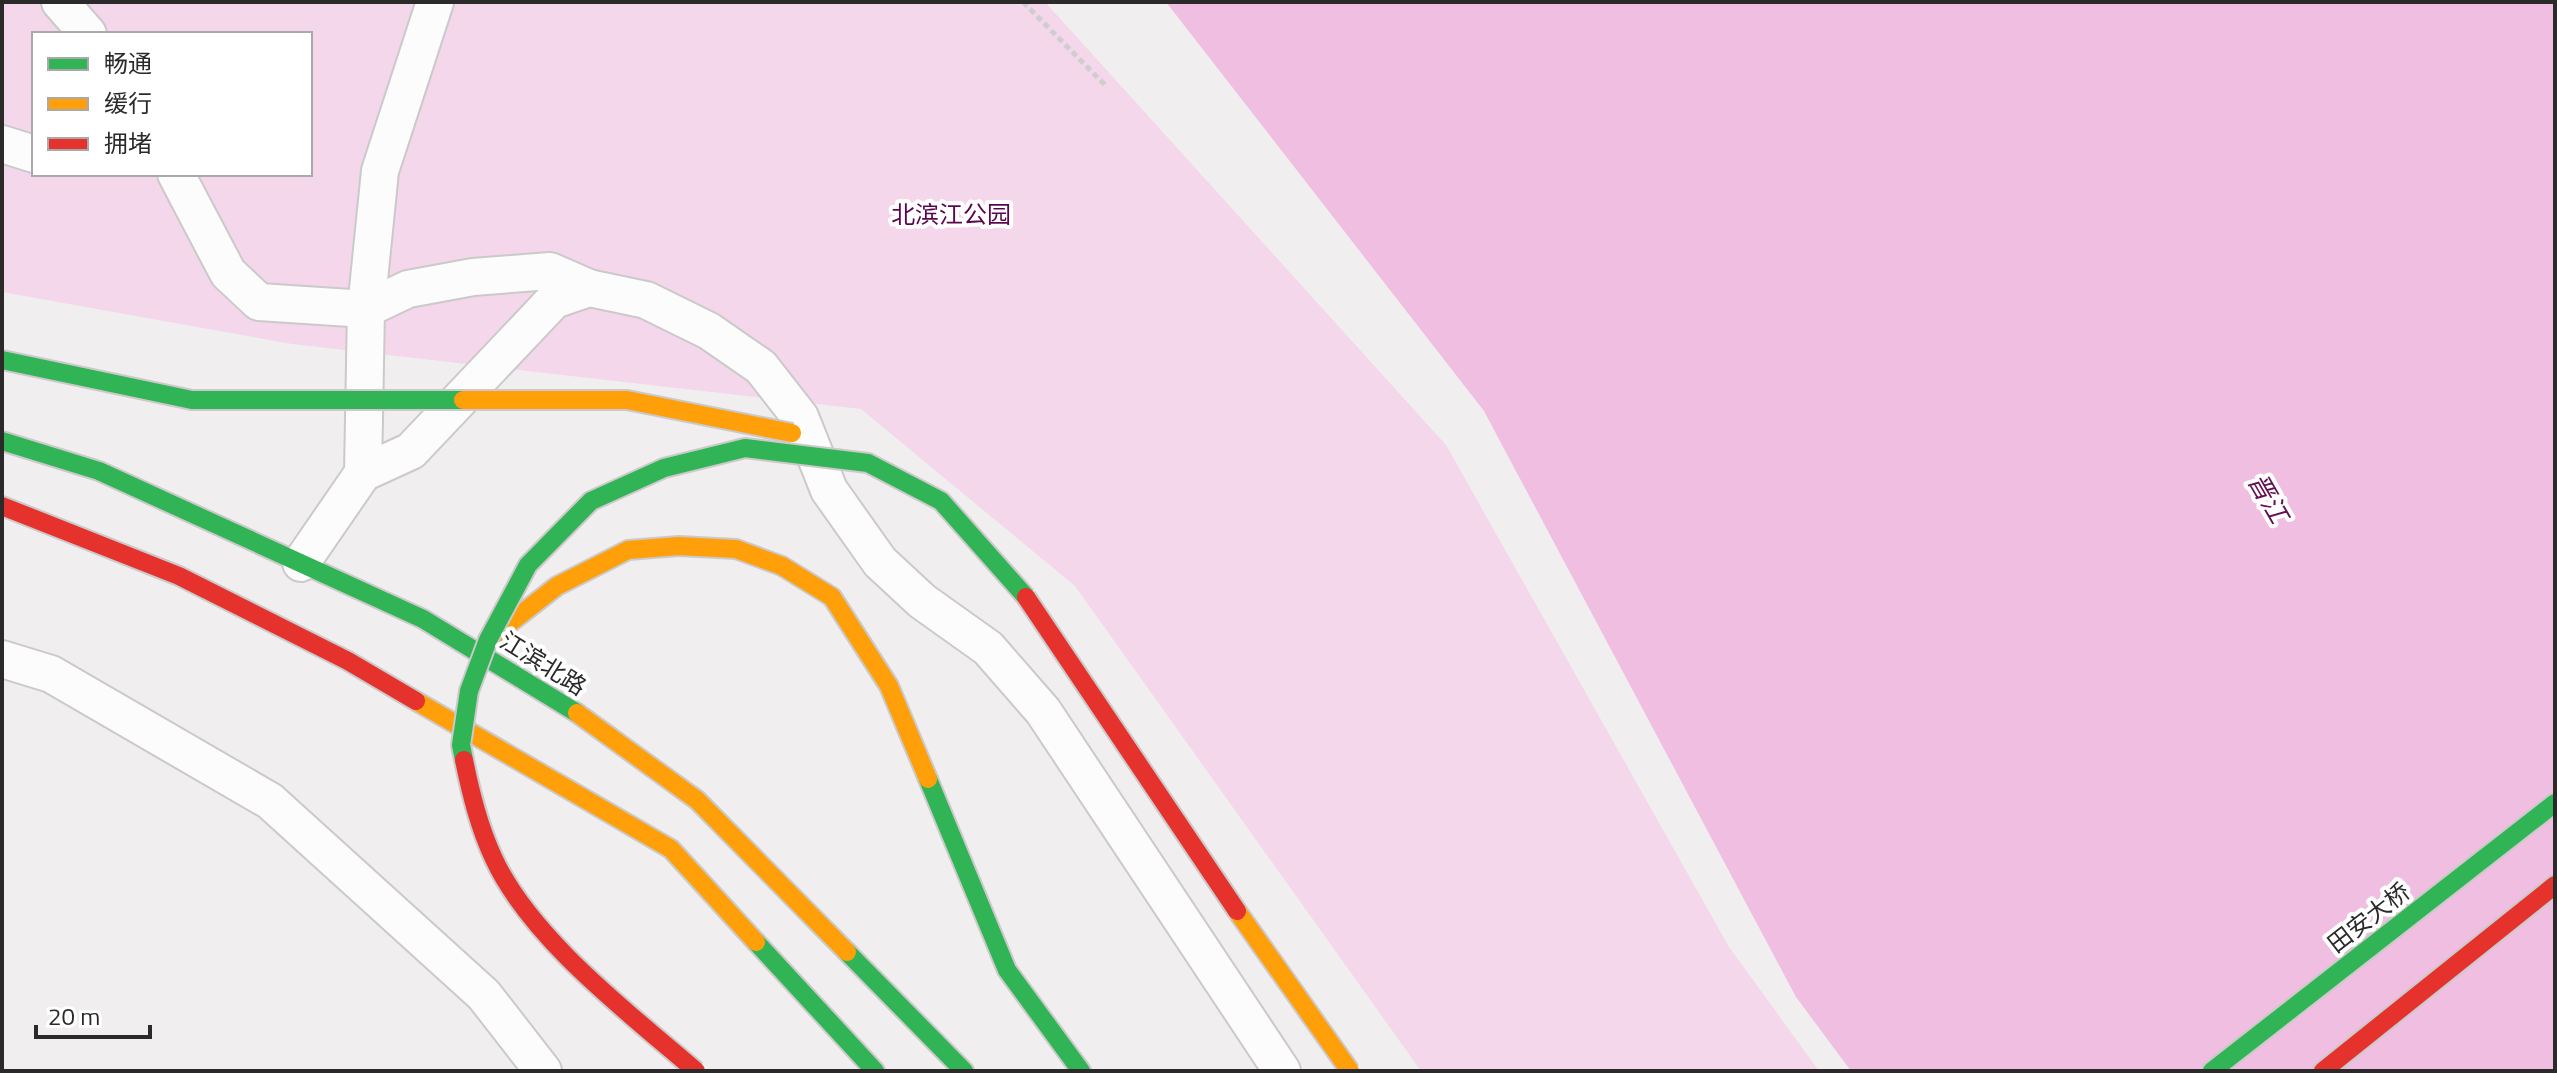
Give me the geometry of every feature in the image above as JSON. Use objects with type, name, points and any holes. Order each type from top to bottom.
[{"type":"main road","points":[[2,360],[192,400],[627,400],[776,427],[868,463],[941,501],[1034,606],[1220,887],[1350,1071]]},
{"type":"main road","name":"江滨北路","points":[[2,441],[99,471],[301,563],[450,635],[559,700],[697,800],[964,1071]]},
{"type":"main road","points":[[696,1071],[585,974],[529,913],[495,862],[475,811],[461,745],[469,691],[488,640],[528,565],[591,501],[664,468],[745,448],[868,463]]},
{"type":"main road","points":[[2,506],[179,576],[348,661],[671,849],[875,1071]]},
{"type":"main road","points":[[488,640],[557,586],[628,550],[679,546],[736,549],[782,566],[832,597],[889,686],[1007,970],[1081,1071]]},
{"type":"main road","name":"田安大桥","points":[[2212,1071],[2555,803]]},
{"type":"main road","points":[[2323,1071],[2555,885]]},
{"type":"street","points":[[60,2],[86,32]]},
{"type":"street","points":[[363,473],[366,309],[380,171],[435,2]]},
{"type":"street","points":[[2,144],[32,153]]},
{"type":"street","points":[[177,176],[228,273],[259,302],[366,309],[408,289],[473,277],[550,271],[589,288],[646,300],[709,331],[761,367],[800,417],[829,490],[880,562],[922,601],[988,648],[1043,711],[1282,1071]]},
{"type":"street","points":[[301,563],[363,473],[411,451],[554,300],[589,288]]},
{"type":"street","points":[[2,659],[51,674],[270,801],[484,995],[543,1071]]},
{"type":"path","points":[[1023,2],[1105,85]]},
{"type":"green space","name":"北滨江公园","points":[[2,2],[1045,2],[1446,445],[1729,947],[1819,1071],[1421,1071],[1075,586],[861,409],[292,344],[2,292]]},
{"type":"water","name":"晋江","points":[[1166,2],[2555,2],[2555,1071],[1851,1071],[1796,997],[1484,411]]},
{"type":"traffic: fast","points":[[2,360],[192,400],[463,400]]},
{"type":"traffic: fast","points":[[2,441],[99,471],[423,619],[577,713]]},
{"type":"traffic: fast","points":[[464,760],[461,745],[469,691],[488,640],[528,565],[591,501],[664,468],[745,448],[868,463],[941,501],[1026,597]]},
{"type":"traffic: fast","points":[[928,779],[1007,970],[1081,1071]]},
{"type":"traffic: fast","points":[[2212,1071],[2555,803]]},
{"type":"traffic: fast","points":[[756,942],[875,1071]]},
{"type":"traffic: fast","points":[[847,952],[964,1071]]},
{"type":"traffic: slow","points":[[463,400],[627,400],[792,433]]},
{"type":"traffic: slow","points":[[488,640],[557,586],[628,550],[679,546],[736,549],[782,566],[832,597],[889,686],[928,779]]},
{"type":"traffic: slow","points":[[416,701],[671,849],[756,942]]},
{"type":"traffic: slow","points":[[577,713],[697,800],[847,952]]},
{"type":"traffic: slow","points":[[1237,911],[1350,1071]]},
{"type":"traffic: jam","points":[[2,506],[179,576],[348,661],[416,701]]},
{"type":"traffic: jam","points":[[1026,597],[1237,911]]},
{"type":"traffic: jam","points":[[464,760],[476,810],[494,859],[532,918],[584,974],[696,1071]]},
{"type":"traffic: jam","points":[[2323,1071],[2555,885]]}]
